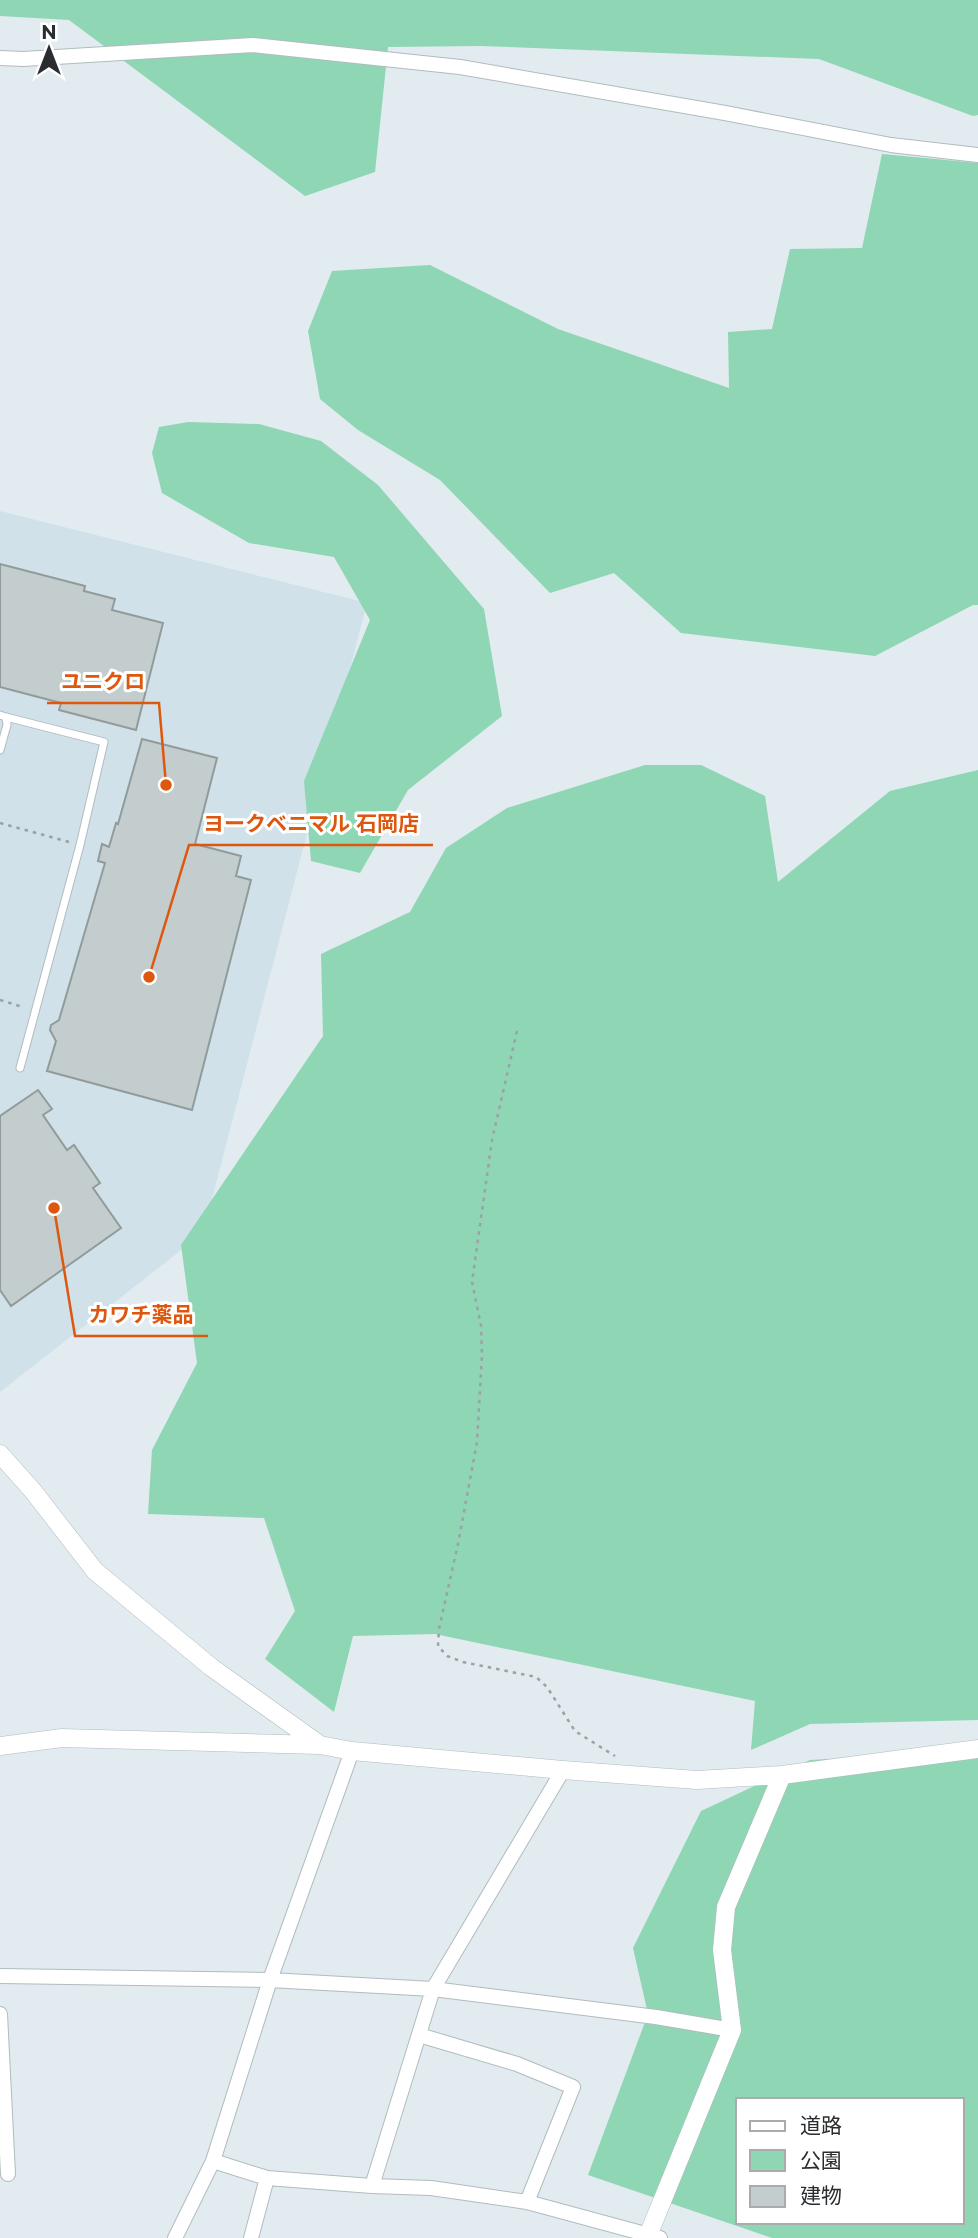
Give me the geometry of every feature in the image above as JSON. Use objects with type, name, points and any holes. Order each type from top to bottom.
[{"type":"street","points":[[0,58],[23,59],[253,45],[460,67],[891,145],[978,155]]},
{"type":"street","points":[[0,1454],[95,1570],[211,1667],[320,1745]]},
{"type":"street","points":[[0,1746],[62,1738],[320,1745],[352,1751],[697,1780],[782,1775],[978,1749]]},
{"type":"street","points":[[176,2238],[212,2161],[270,1980],[352,1751]]},
{"type":"street","points":[[372,2186],[433,1989],[563,1770]]},
{"type":"street","points":[[212,2161],[267,2178],[432,2188],[527,2202],[652,2236],[732,2030],[722,1950],[726,1907],[782,1775]]},
{"type":"street","points":[[0,1976],[270,1980],[433,1989],[656,2017],[732,2030]]},
{"type":"street","points":[[0,2014],[8,2174]]},
{"type":"street","points":[[419,2035],[517,2064],[573,2087],[527,2202]]},
{"type":"street","points":[[251,2238],[267,2178]]},
{"type":"lane","points":[[0,750],[6,725],[3,716]]},
{"type":"lane","points":[[3,716],[104,742],[80,845],[20,1068]]},
{"type":"path","points":[[0,823],[80,845]]},
{"type":"path","points":[[517,1031],[492,1140],[472,1282],[482,1346],[477,1442],[439,1629],[438,1646],[447,1656],[463,1662],[536,1677],[547,1687],[575,1731],[614,1755],[624,1775]]},
{"type":"shaded area","points":[[0,511],[367,603],[203,1233],[0,1392]]},
{"type":"green space","points":[[0,0],[978,0],[978,115],[973,116],[819,59],[481,46],[388,47],[375,172],[305,196],[69,20],[0,16]]},
{"type":"green space","points":[[882,154],[978,163],[978,605],[973,605],[875,656],[681,633],[614,573],[550,593],[440,480],[358,430],[320,399],[308,331],[332,271],[430,265],[558,329],[729,388],[728,332],[772,329],[790,249],[862,248]]},
{"type":"green space","points":[[188,422],[259,424],[321,441],[378,485],[484,609],[502,716],[408,790],[360,873],[311,861],[304,781],[370,620],[334,557],[249,543],[162,493],[152,453],[159,427]]},
{"type":"green space","points":[[645,765],[701,765],[765,796],[778,882],[890,791],[978,770],[978,1720],[810,1724],[751,1750],[755,1701],[435,1634],[353,1636],[334,1712],[265,1659],[295,1611],[264,1518],[148,1514],[152,1450],[197,1363],[181,1245],[323,1036],[321,954],[410,912],[446,848],[507,808]]},
{"type":"green space","points":[[978,1751],[978,2238],[772,2238],[588,2175],[648,2014],[633,1948],[701,1811],[810,1760]]},
{"type":"building","points":[[0,564],[85,586],[84,591],[115,599],[112,610],[163,623],[136,730],[59,710],[61,703],[0,687]]},
{"type":"building","points":[[142,739],[217,758],[195,844],[241,856],[236,876],[251,880],[192,1110],[47,1071],[56,1041],[50,1030],[51,1025],[59,1020],[105,863],[98,861],[102,844],[109,847],[116,823],[118,824]]},
{"type":"building","points":[[38,1090],[52,1109],[43,1115],[67,1150],[74,1145],[100,1183],[93,1188],[121,1228],[11,1306],[0,1290],[0,1116]]},
{"type":"place","name":"ユニクロ","points":[[166,785]]},
{"type":"place","name":"ヨークベニマル 石岡店","points":[[149,977]]},
{"type":"place","name":"カワチ薬品","points":[[54,1208]]}]
